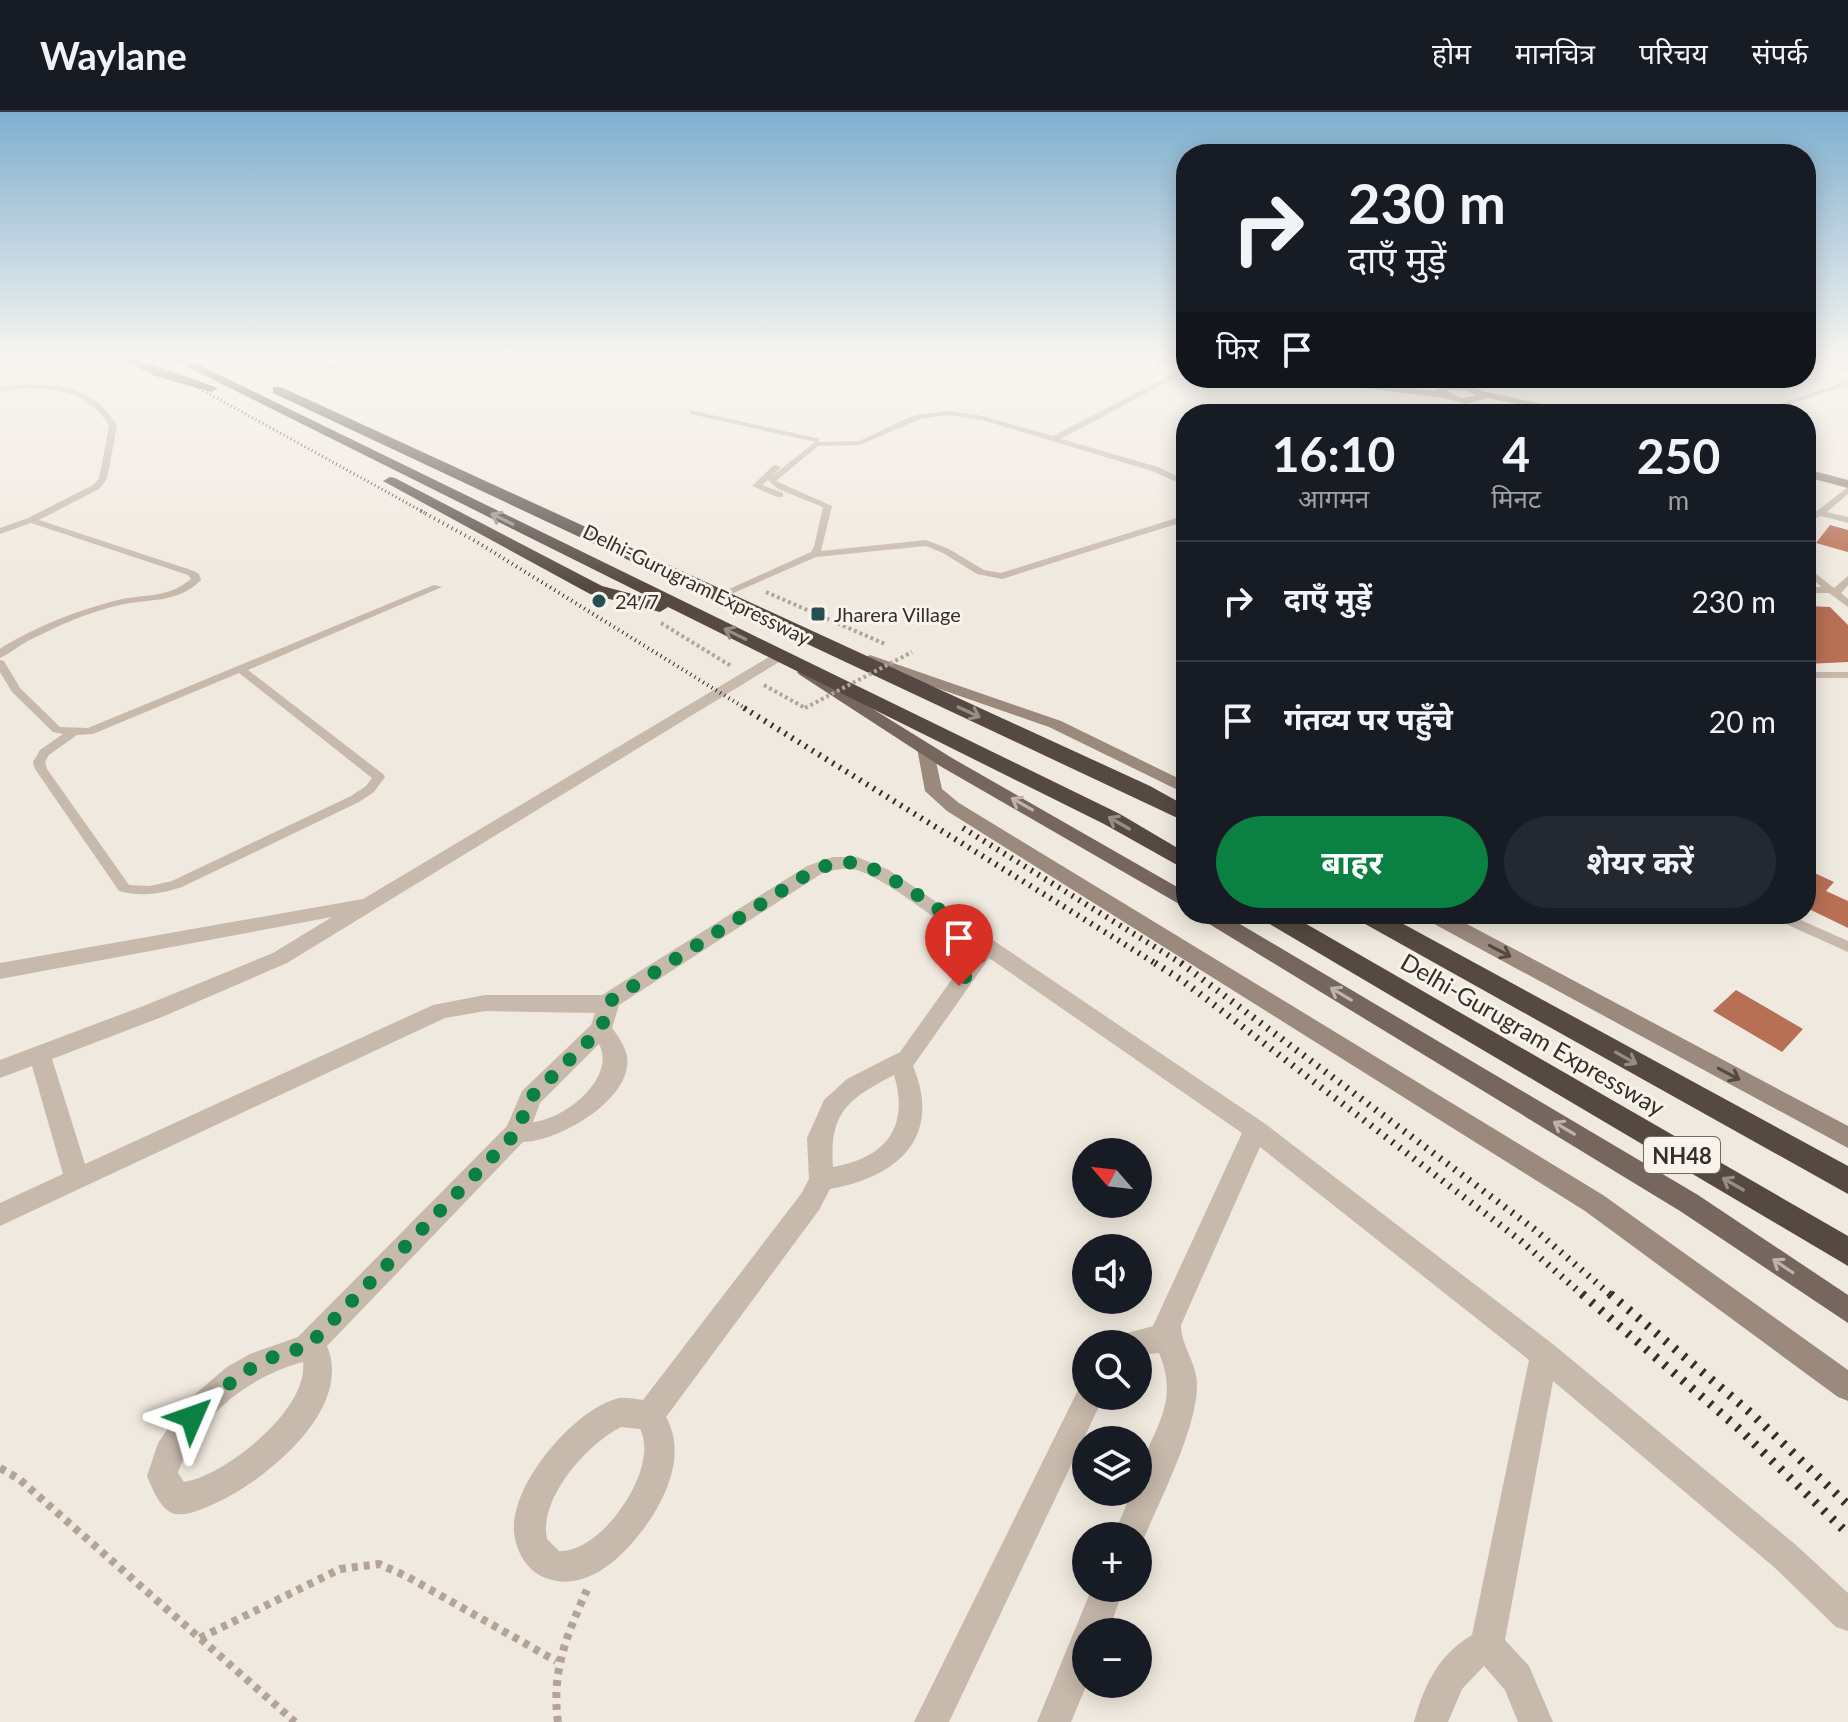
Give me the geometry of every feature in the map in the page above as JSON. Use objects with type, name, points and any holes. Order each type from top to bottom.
[{"type":"highway","points":[[302,435],[596,590],[694,614]]},
{"type":"highway","name":"Delhi-Gurugram Expressway","points":[[332,435],[1112,819],[1176,857]]},
{"type":"highway","name":"Delhi-Gurugram Expressway","points":[[374,435],[1143,791],[1176,809]]},
{"type":"highway","name":"Delhi-Gurugram Expressway","points":[[1288,924],[1848,1252]]},
{"type":"highway","name":"Delhi-Gurugram Expressway","points":[[1384,924],[1848,1181]]},
{"type":"main road","points":[[1816,473],[1848,481]]},
{"type":"main road","points":[[817,642],[1055,724],[1176,784]]},
{"type":"main road","points":[[779,656],[925,748],[1176,895]]},
{"type":"main road","points":[[925,748],[934,791],[953,807],[1594,1203],[1848,1387]]},
{"type":"main road","points":[[1225,924],[1689,1203],[1848,1310]]},
{"type":"main road","points":[[1451,924],[1848,1138]]},
{"type":"street","points":[[0,1069],[250,973],[376,903],[779,656]]},
{"type":"street","points":[[0,1215],[441,1011],[485,1003],[599,1005],[610,1001],[814,870],[833,863],[857,863],[882,874],[988,944],[1256,1130],[1544,1355],[1785,1556],[1848,1615]]},
{"type":"street","points":[[0,971],[376,903]]},
{"type":"street","points":[[649,1416],[810,1202],[822,1180],[819,1138],[832,1107],[855,1085],[901,1064],[916,1049],[988,944]]},
{"type":"street","points":[[306,1348],[316,1354],[320,1373],[318,1385],[296,1422],[233,1477],[190,1500],[177,1499],[167,1489],[162,1476],[166,1456],[192,1417],[252,1366],[283,1352],[306,1348],[517,1132],[522,1115],[536,1091],[601,1029],[610,1001]]},
{"type":"street","points":[[517,1132],[544,1131],[556,1126],[590,1102],[605,1084],[612,1074],[616,1058],[601,1029]]},
{"type":"street","points":[[40,1056],[77,1180]]},
{"type":"street","points":[[822,1180],[872,1168],[899,1141],[913,1108],[911,1083],[901,1064]]},
{"type":"street","points":[[1134,1522],[1182,1397],[1181,1370],[1168,1340],[1170,1315],[1256,1130]]},
{"type":"street","points":[[1152,1339],[1168,1340]]},
{"type":"street","points":[[1487,1645],[1544,1355]]},
{"type":"street","points":[[931,1722],[1083,1410]]},
{"type":"street","points":[[621,1412],[649,1416],[661,1439],[657,1467],[639,1510],[605,1549],[577,1565],[564,1568],[549,1564],[537,1554],[530,1540],[529,1521],[535,1501],[555,1468],[592,1427],[621,1412]]},
{"type":"street","points":[[1431,1722],[1436,1700],[1456,1666],[1467,1655],[1487,1645]]},
{"type":"street","points":[[1487,1645],[1517,1678],[1536,1722]]},
{"type":"street","points":[[1054,1722],[1072,1678]]},
{"type":"lane","points":[[0,531],[76,499],[103,479],[111,435]]},
{"type":"lane","points":[[795,435],[816,440],[869,435]]},
{"type":"lane","points":[[814,554],[819,547],[828,506],[806,495],[776,487],[771,481],[816,444],[865,442],[880,435]]},
{"type":"lane","points":[[1046,435],[1176,473]]},
{"type":"lane","points":[[1048,435],[1176,478]]},
{"type":"lane","points":[[1060,439],[1066,435]]},
{"type":"lane","points":[[1060,439],[1068,435]]},
{"type":"lane","points":[[815,501],[785,497],[756,486],[760,479],[816,440]]},
{"type":"lane","points":[[1816,515],[1848,490]]},
{"type":"lane","points":[[1820,513],[1848,520]]},
{"type":"lane","points":[[719,596],[814,554],[926,543],[943,549],[981,574],[1005,575],[1176,518]]},
{"type":"lane","points":[[0,655],[16,642],[93,611],[123,602],[175,597],[196,580],[191,573],[31,520]]},
{"type":"lane","points":[[1816,578],[1848,604]]},
{"type":"lane","points":[[1816,591],[1833,592],[1848,579]]},
{"type":"lane","points":[[0,663],[16,690],[57,730],[72,733],[107,727],[437,587]]},
{"type":"lane","points":[[72,733],[44,753],[39,762],[41,769],[124,888],[153,891],[177,884],[355,799],[370,789],[379,777],[241,670]]},
{"type":"lane","points":[[1816,675],[1848,675]]},
{"type":"lane","points":[[1801,924],[1848,947]]},
{"type":"path","points":[[772,688],[805,708],[912,652]]},
{"type":"path","points":[[0,1468],[19,1479],[295,1722]]},
{"type":"path","points":[[558,1722],[555,1706],[556,1661],[605,1549]]},
{"type":"path","points":[[200,1638],[340,1569],[379,1564],[408,1577],[556,1661]]},
{"type":"building","points":[[1830,525],[1848,530],[1848,552],[1816,543]]},
{"type":"building","points":[[1816,606],[1830,607],[1848,625],[1848,662],[1816,664]]},
{"type":"building","points":[[1816,874],[1834,882],[1826,891],[1848,901],[1848,928],[1816,912]]},
{"type":"building","points":[[1736,990],[1803,1029],[1782,1052],[1713,1011]]},
{"type":"railway","points":[[284,435],[425,513]]},
{"type":"railway","points":[[421,511],[477,542],[748,710]]},
{"type":"railway","points":[[744,708],[1158,965]]},
{"type":"railway","points":[[963,828],[1182,964]]},
{"type":"railway","points":[[1155,963],[1183,981],[1521,1241],[1584,1296]]},
{"type":"railway","points":[[1182,964],[1534,1229],[1612,1296]]},
{"type":"railway","points":[[1582,1294],[1737,1427],[1848,1534]]},
{"type":"railway","points":[[1610,1294],[1752,1414],[1848,1505]]},
{"type":"place","name":"24/7","points":[[599,601]]},
{"type":"place","name":"Jharera Village","points":[[818,614]]},
{"type":"route","points":[[192,1417],[252,1366],[283,1352],[306,1348],[517,1132],[530,1098],[601,1029],[610,1001],[814,870],[833,863],[857,863],[882,874],[988,944],[959,986]]}]
